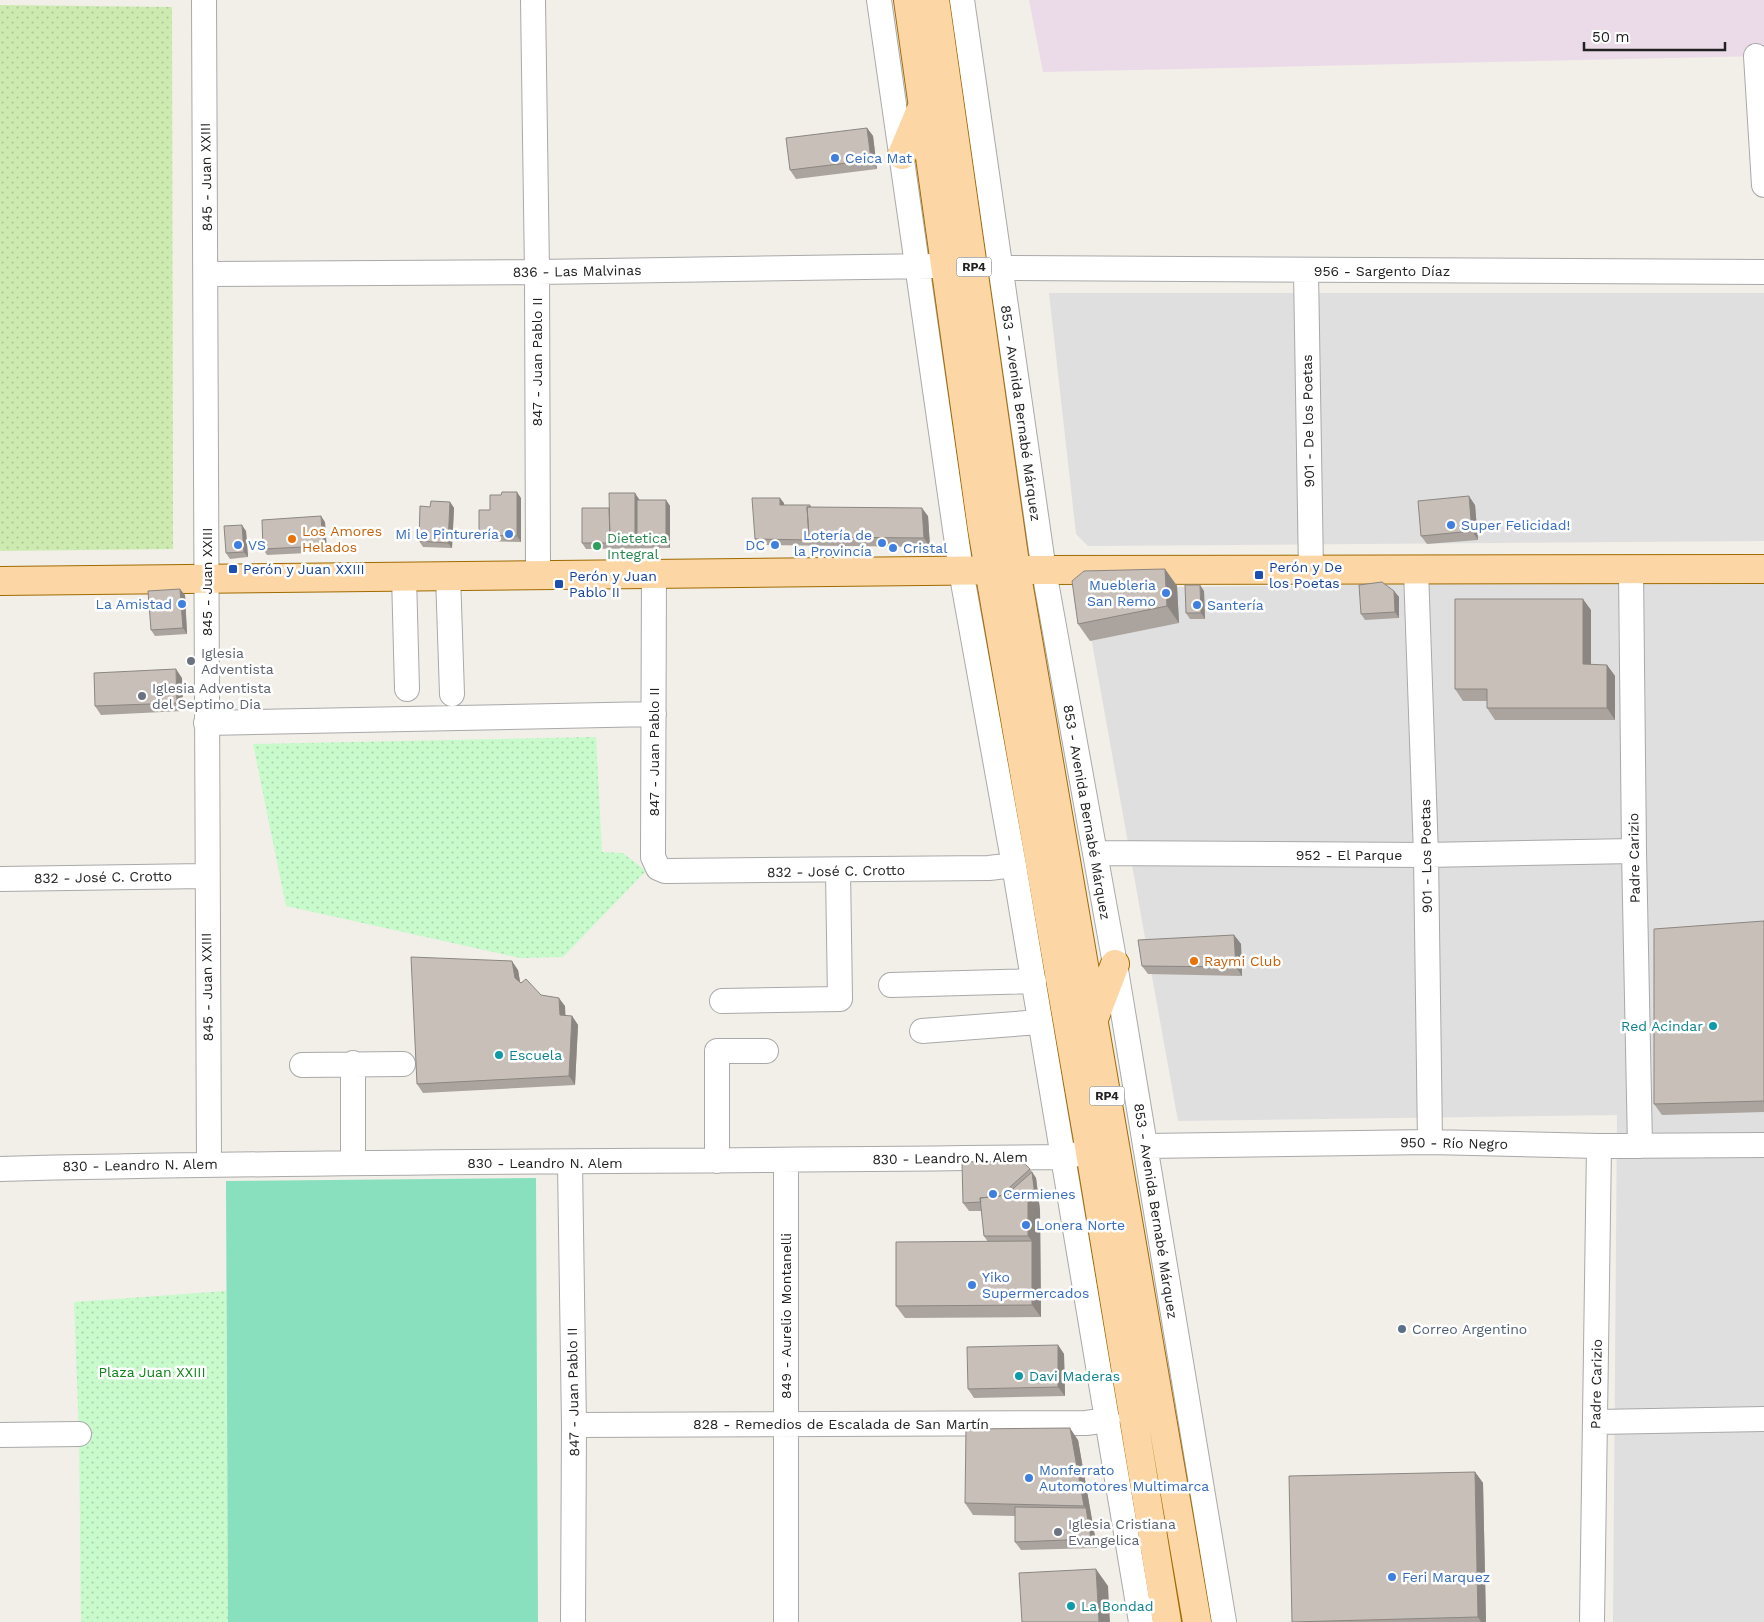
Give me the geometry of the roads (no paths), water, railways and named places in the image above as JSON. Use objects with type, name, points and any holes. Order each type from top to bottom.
[{"type":"main road","name":"RP4","points":[[908,0],[989,571],[1090,1152],[1167,1622]]},
{"type":"main road","name":"853 - Avenida Bernabé Márquez","points":[[935,0],[1016,570],[1197,1622]]},
{"type":"main road","points":[[902,156],[922,107]]},
{"type":"main road","points":[[0,580],[1016,570],[1632,571],[1764,569]]},
{"type":"main road","points":[[1094,1019],[1115,964]]},
{"type":"street","name":"845 - Juan XXIII","points":[[204,0],[207,274],[205,876],[209,1164]]},
{"type":"street","name":"847 - Juan Pablo II","points":[[533,0],[537,272],[538,574]]},
{"type":"street","points":[[879,0],[961,571],[1034,981],[1140,1622]]},
{"type":"street","name":"853 - Avenida Bernabé Márquez","points":[[962,0],[1044,570],[1115,964],[1224,1622]]},
{"type":"street","points":[[1756,56],[1764,185]]},
{"type":"street","name":"836 - Las Malvinas","points":[[207,274],[537,272],[946,266]]},
{"type":"street","name":"956 - Sargento Díaz","points":[[1000,268],[1764,272]]},
{"type":"street","name":"901 - De los Poetas","points":[[1306,271],[1310,571]]},
{"type":"street","name":"901 - Los Poetas","points":[[1416,570],[1426,855],[1430,1142]]},
{"type":"street","name":"Padre Carizio","points":[[1632,571],[1634,851],[1640,1146]]},
{"type":"street","name":"847 - Juan Pablo II","points":[[654,574],[653,857],[658,868]]},
{"type":"street","points":[[448,575],[452,694]]},
{"type":"street","points":[[404,576],[407,689]]},
{"type":"street","points":[[206,723],[654,714]]},
{"type":"street","name":"952 - El Parque","points":[[1095,853],[1426,855],[1634,851]]},
{"type":"street","name":"832 - José C. Crotto","points":[[658,868],[665,871],[838,871],[988,868],[1014,865]]},
{"type":"street","points":[[722,1001],[840,999],[838,871]]},
{"type":"street","name":"832 - José C. Crotto","points":[[0,879],[205,876]]},
{"type":"street","points":[[891,985],[1034,981]]},
{"type":"street","points":[[922,1031],[1040,1022]]},
{"type":"street","points":[[717,1162],[717,1051],[766,1051]]},
{"type":"street","points":[[353,1063],[353,1163]]},
{"type":"street","points":[[302,1064],[403,1064]]},
{"type":"street","name":"950 - Río Negro","points":[[1145,1146],[1430,1142],[1599,1146],[1764,1145]]},
{"type":"street","name":"Padre Carizio","points":[[1592,1622],[1599,1146]]},
{"type":"street","name":"830 - Leandro N. Alem","points":[[0,1169],[209,1164],[717,1162],[1062,1157],[1090,1152]]},
{"type":"street","name":"849 - Aurelio Montanelli","points":[[786,1161],[786,1622]]},
{"type":"street","name":"847 - Juan Pablo II","points":[[570,1163],[574,1426],[574,1622]]},
{"type":"street","points":[[1596,1422],[1764,1419]]},
{"type":"street","name":"828 - Remedios de Escalada de San Martín","points":[[574,1426],[1086,1423],[1108,1420]]},
{"type":"street","points":[[0,1436],[79,1434]]},
{"type":"place","name":"Ceica Mat","points":[[835,158]]},
{"type":"place","name":"Super Felicidad!","points":[[1451,525]]},
{"type":"place","name":"Mi le Pinturería","points":[[509,534]]},
{"type":"place","name":"Los Amores Helados","points":[[292,539]]},
{"type":"place","name":"Lotería de la Provincía","points":[[882,543]]},
{"type":"place","name":"VS","points":[[238,545]]},
{"type":"place","name":"DC","points":[[775,545]]},
{"type":"place","name":"Dietetica Integral","points":[[597,546]]},
{"type":"place","name":"Cristal","points":[[893,548]]},
{"type":"place","name":"Perón y Juan XXIII","points":[[233,569]]},
{"type":"place","name":"Perón y De los Poetas","points":[[1259,575]]},
{"type":"place","name":"Perón y Juan Pablo II","points":[[559,584]]},
{"type":"place","name":"Muebleria San Remo","points":[[1166,593]]},
{"type":"place","name":"La Amistad","points":[[182,604]]},
{"type":"place","name":"Santería","points":[[1197,605]]},
{"type":"place","name":"Iglesia Adventista","points":[[191,661]]},
{"type":"place","name":"Iglesia Adventista del Septimo Dia","points":[[142,696]]},
{"type":"place","name":"Raymi Club","points":[[1194,961]]},
{"type":"place","name":"Red Acindar","points":[[1713,1026]]},
{"type":"place","name":"Escuela","points":[[499,1055]]},
{"type":"place","name":"Cermienes","points":[[993,1194]]},
{"type":"place","name":"Lonera Norte","points":[[1026,1225]]},
{"type":"place","name":"Yiko Supermercados","points":[[972,1285]]},
{"type":"place","name":"Correo Argentino","points":[[1402,1329]]},
{"type":"place","name":"Davi Maderas","points":[[1019,1376]]},
{"type":"place","name":"Monferrato Automotores Multimarca","points":[[1029,1478]]},
{"type":"place","name":"Iglesia Cristiana Evangelica","points":[[1058,1532]]},
{"type":"place","name":"Feri Marquez","points":[[1392,1577]]},
{"type":"place","name":"La Bondad","points":[[1071,1606]]},
{"type":"park label","name":"Plaza Juan XXIII","points":[[152,1372]]}]
